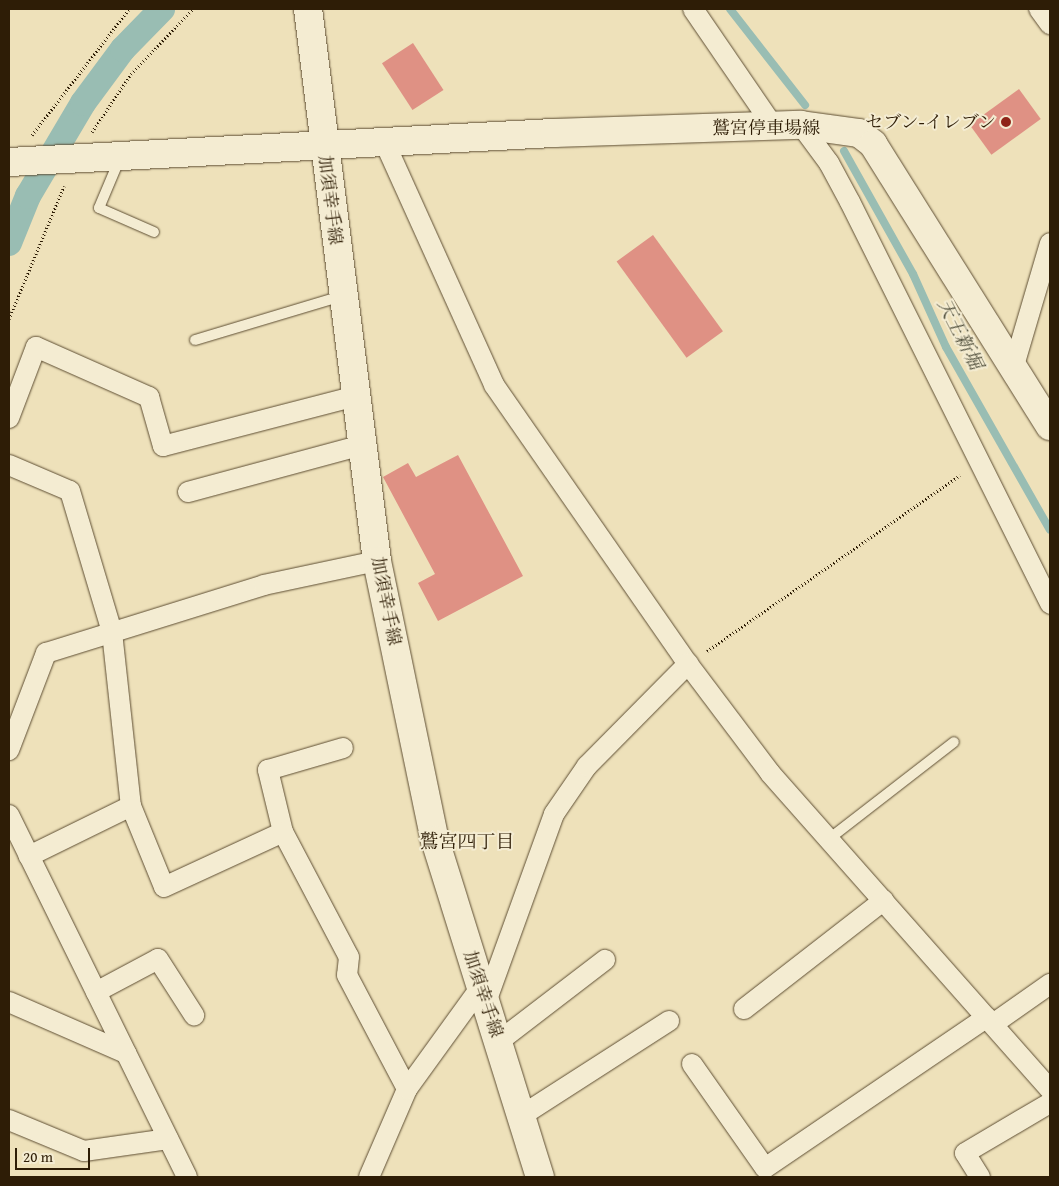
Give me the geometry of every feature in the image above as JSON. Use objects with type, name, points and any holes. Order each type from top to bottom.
[{"type":"main road","name":"加須幸手線","points":[[308,9],[323,148],[377,562],[435,840],[540,1177]]},
{"type":"main road","name":"鷲宮停車場線","points":[[23,155],[75,158],[323,148],[384,141],[801,125],[859,134],[872,144],[1050,426]]},
{"type":"street","points":[[693,9],[773,126]]},
{"type":"street","points":[[1039,9],[1050,24]]},
{"type":"street","points":[[801,125],[829,163],[850,202],[978,464],[1050,604]]},
{"type":"street","points":[[384,141],[494,385],[688,664],[770,773],[1050,1089]]},
{"type":"street","points":[[1013,369],[1050,243]]},
{"type":"street","points":[[9,418],[36,348],[149,397],[163,446],[356,396]]},
{"type":"street","points":[[188,492],[362,445]]},
{"type":"street","points":[[9,465],[70,490],[112,632],[131,806],[164,886],[283,832]]},
{"type":"street","points":[[9,750],[46,653],[264,585],[377,562]]},
{"type":"street","points":[[369,1177],[407,1089],[483,995],[554,814],[587,766],[688,664]]},
{"type":"street","points":[[342,748],[268,770],[283,832],[349,957],[347,975],[407,1089]]},
{"type":"street","points":[[29,856],[131,806]]},
{"type":"street","points":[[9,815],[187,1177]]},
{"type":"street","points":[[744,1009],[884,900]]},
{"type":"street","points":[[96,992],[158,959],[194,1015]]},
{"type":"street","points":[[498,1042],[605,960]]},
{"type":"street","points":[[692,1064],[765,1168],[1050,984]]},
{"type":"street","points":[[9,1002],[126,1053]]},
{"type":"street","points":[[521,1116],[669,1021]]},
{"type":"street","points":[[980,1177],[965,1153],[1050,1103]]},
{"type":"street","points":[[9,1120],[84,1151],[168,1139]]},
{"type":"lane","points":[[122,155],[99,208],[154,232]]},
{"type":"lane","points":[[195,340],[343,296]]},
{"type":"lane","points":[[829,839],[954,742]]},
{"type":"path","points":[[23,155],[69,82],[128,9]]},
{"type":"path","points":[[9,319],[75,158],[131,74],[193,9]]},
{"type":"path","points":[[688,664],[978,464]]},
{"type":"building","points":[[413,43],[443,90],[412,110],[382,63]]},
{"type":"building","name":"セブン-イレブン","points":[[1019,89],[1041,119],[991,155],[970,125]]},
{"type":"building","points":[[653,235],[723,331],[687,358],[617,261]]},
{"type":"building","points":[[458,455],[523,576],[438,621],[418,583],[435,574],[383,477],[408,463],[416,477]]},
{"type":"waterway","points":[[9,243],[28,196],[83,103],[123,49],[162,9]]},
{"type":"waterway","name":"天王新堀","points":[[730,9],[805,105]]},
{"type":"waterway","name":"天王新堀","points":[[844,151],[913,274],[946,347],[1050,530]]},
{"type":"place","name":"セブン-イレブン","points":[[1006,122]]},
{"type":"district","name":"鷲宮四丁目","points":[[467,842]]}]
